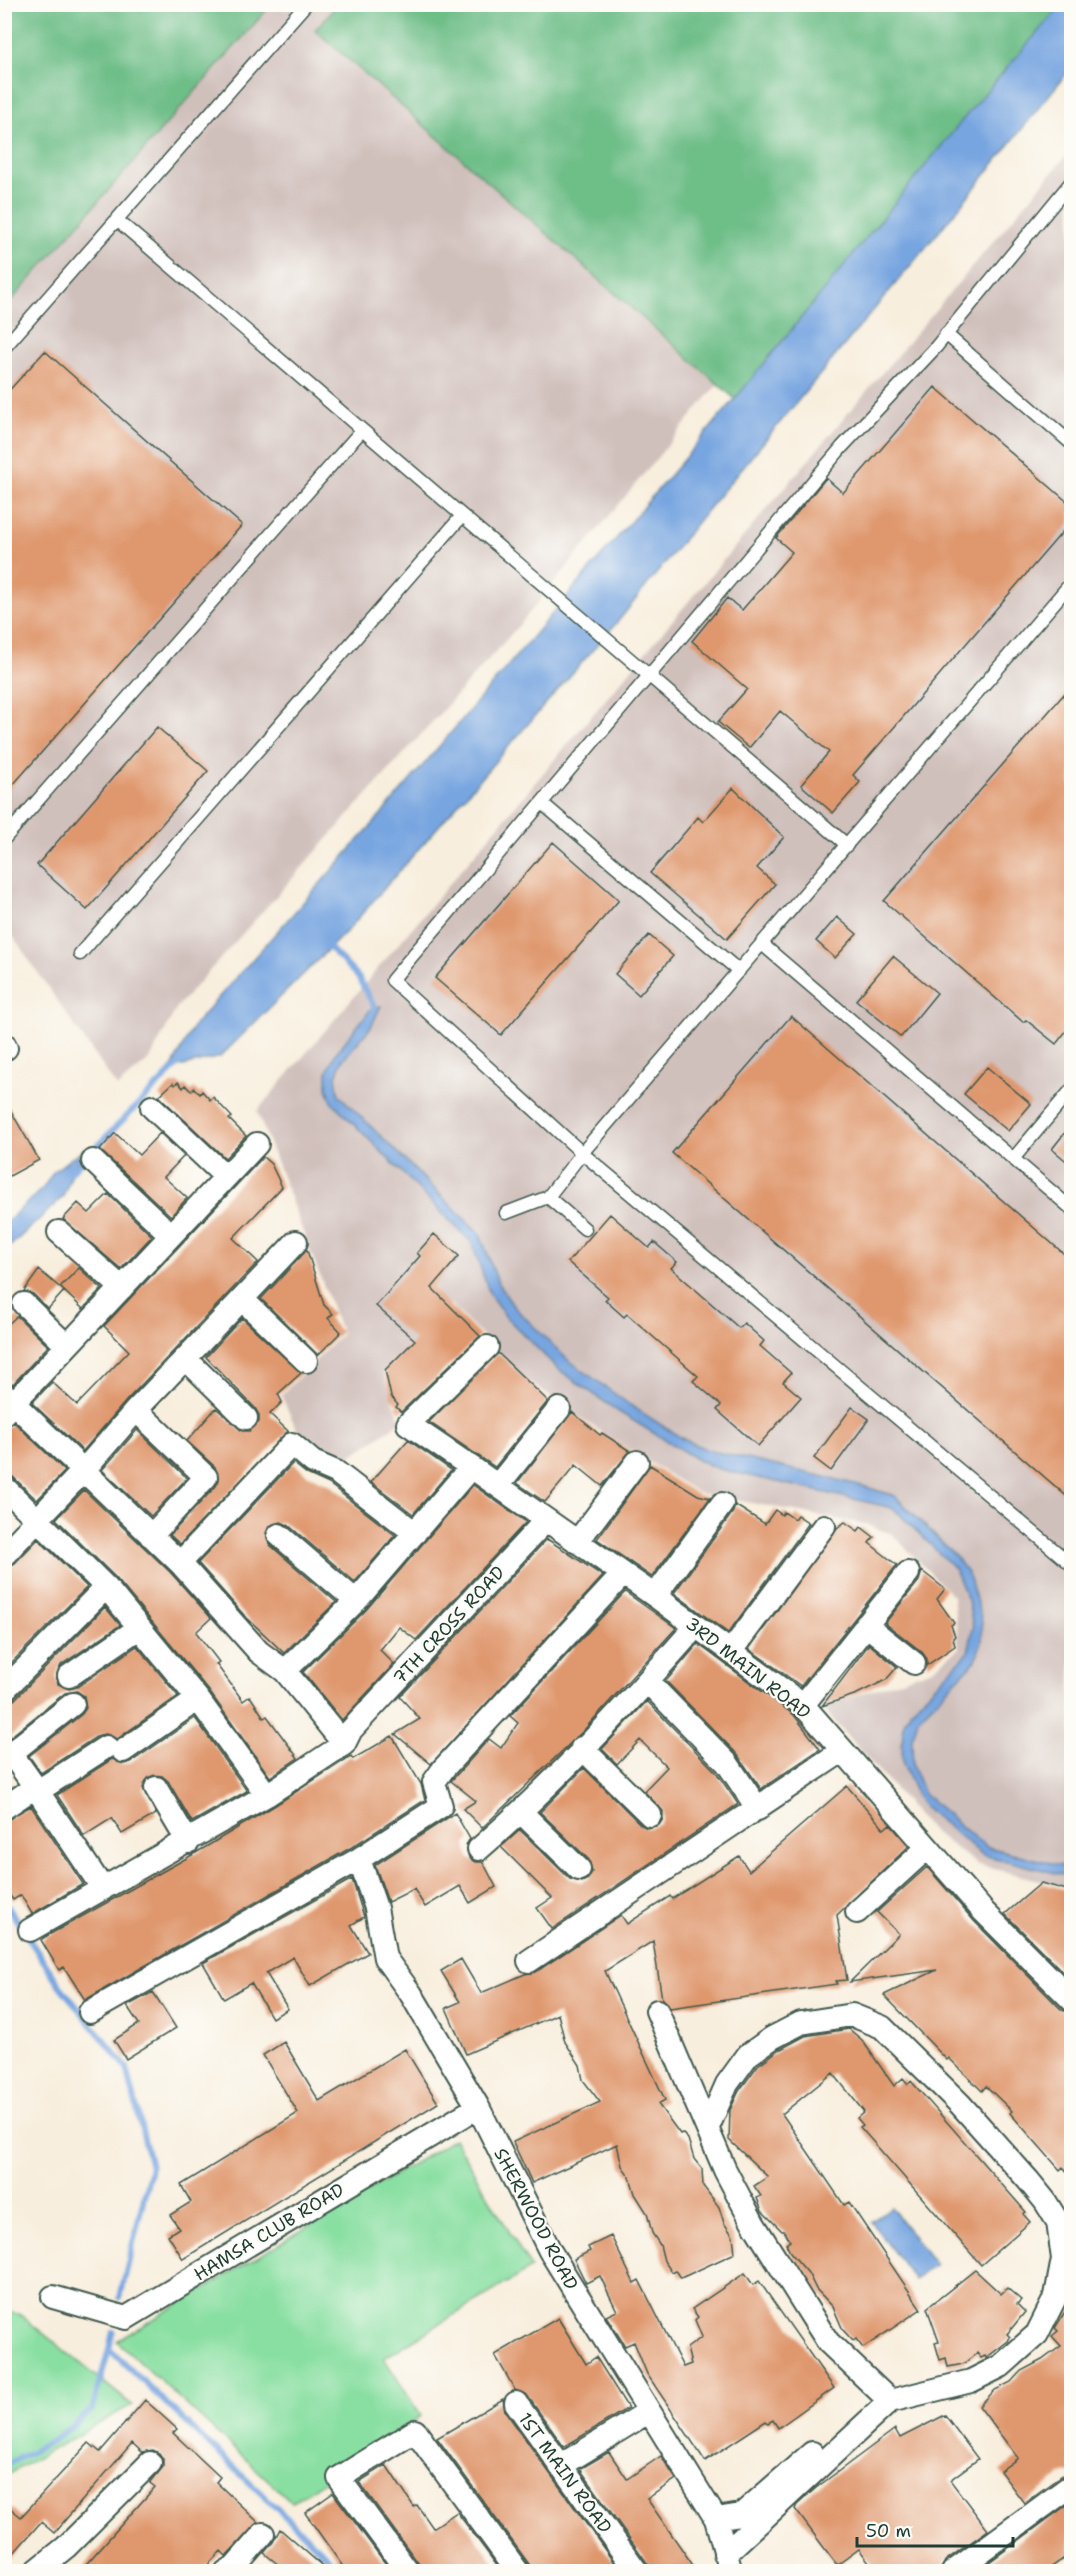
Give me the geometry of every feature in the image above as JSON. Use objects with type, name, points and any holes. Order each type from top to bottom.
[{"type":"street","points":[[4,1044],[6,1048],[4,1049]]},
{"type":"street","points":[[152,1107],[225,1176]]},
{"type":"street","points":[[257,1144],[122,1288],[8,1403],[84,1471],[180,1563],[259,1652],[285,1671],[347,1737]]},
{"type":"street","points":[[93,1161],[171,1235]]},
{"type":"street","points":[[59,1233],[122,1288]]},
{"type":"street","points":[[4,1555],[84,1471],[136,1410],[296,1242]]},
{"type":"street","points":[[242,1299],[306,1361]]},
{"type":"street","points":[[24,1304],[66,1345]]},
{"type":"street","name":"3RD MAIN ROAD","points":[[486,1347],[408,1424],[655,1596],[803,1705],[984,1912],[1071,2000]]},
{"type":"street","points":[[186,1359],[246,1418]]},
{"type":"street","points":[[498,1485],[559,1409]]},
{"type":"street","points":[[136,1410],[206,1477],[151,1536]]},
{"type":"street","points":[[180,1563],[292,1444],[313,1462],[336,1472],[415,1533]]},
{"type":"street","points":[[577,1542],[637,1462]]},
{"type":"street","points":[[285,1671],[356,1601],[471,1467]]},
{"type":"street","points":[[4,1487],[106,1587],[198,1699],[267,1795]]},
{"type":"street","points":[[655,1596],[723,1504]]},
{"type":"street","name":"7TH CROSS ROAD","points":[[30,1930],[267,1795],[347,1737],[546,1520]]},
{"type":"street","points":[[731,1651],[824,1526]]},
{"type":"street","points":[[279,1535],[356,1601]]},
{"type":"street","points":[[803,1705],[908,1573]]},
{"type":"street","points":[[90,2012],[359,1859],[441,1806],[434,1782],[444,1768],[623,1574]]},
{"type":"street","points":[[4,1690],[106,1587]]},
{"type":"street","points":[[866,1625],[914,1663]]},
{"type":"street","points":[[479,1849],[521,1812],[647,1682],[696,1626]]},
{"type":"street","points":[[69,1676],[139,1628]]},
{"type":"street","points":[[647,1682],[727,1763],[758,1809]]},
{"type":"street","points":[[4,1808],[115,1749],[198,1699]]},
{"type":"street","points":[[73,1704],[8,1751],[103,1889]]},
{"type":"street","points":[[582,1748],[650,1815]]},
{"type":"street","points":[[529,1961],[842,1751]]},
{"type":"street","points":[[156,1788],[188,1842]]},
{"type":"street","points":[[521,1812],[579,1869]]},
{"type":"street","points":[[857,1912],[927,1848]]},
{"type":"street","name":"SHERWOOD ROAD","points":[[359,1859],[376,1908],[385,1958],[411,1994],[478,2107],[550,2251],[716,2519],[728,2563]]},
{"type":"street","points":[[657,2011],[725,2170],[753,2223],[828,2342],[885,2397]]},
{"type":"street","points":[[708,2127],[727,2084],[748,2055],[772,2038],[801,2023],[852,2015],[882,2027],[960,2104],[1045,2201],[1058,2222],[1063,2259],[1056,2296],[1037,2334],[1001,2366],[971,2381],[885,2397],[741,2515],[716,2519]]},
{"type":"street","name":"HAMSA CLUB ROAD","points":[[52,2297],[126,2318],[478,2107]]},
{"type":"street","points":[[728,2563],[885,2397]]},
{"type":"street","name":"1ST MAIN ROAD","points":[[516,2403],[637,2571]]},
{"type":"street","points":[[560,2466],[648,2412]]},
{"type":"street","points":[[408,2571],[339,2478],[415,2431],[518,2571]]},
{"type":"street","points":[[35,2571],[66,2547],[150,2463]]},
{"type":"street","points":[[953,2571],[1071,2485]]},
{"type":"street","points":[[226,2571],[234,2567],[263,2534]]},
{"type":"lane","points":[[4,348],[306,4]]},
{"type":"lane","points":[[1071,181],[946,334],[842,447],[392,980],[582,1153],[1071,1565]]},
{"type":"lane","points":[[117,220],[847,845]]},
{"type":"lane","points":[[946,334],[1071,444]]},
{"type":"lane","points":[[4,839],[362,430]]},
{"type":"lane","points":[[80,954],[462,516]]},
{"type":"lane","points":[[506,1213],[548,1197],[582,1153],[1071,582]]},
{"type":"lane","points":[[542,802],[739,971]]},
{"type":"lane","points":[[762,944],[1071,1209]]},
{"type":"lane","points":[[1013,1159],[1071,1089]]},
{"type":"lane","points":[[548,1197],[585,1229]]},
{"type":"shaded area","points":[[271,5],[338,5],[316,30],[718,384],[521,623],[177,1007],[150,1059],[117,1087],[5,925],[5,308]]},
{"type":"shaded area","points":[[1071,150],[1071,1888],[978,1865],[932,1831],[822,1707],[933,1669],[959,1648],[953,1596],[892,1534],[864,1524],[698,1493],[594,1427],[528,1381],[450,1304],[383,1372],[401,1422],[340,1463],[316,1454],[297,1430],[281,1395],[342,1334],[257,1111]]},
{"type":"green space","points":[[338,4],[1070,5],[735,399],[315,30]]},
{"type":"green space","points":[[4,5],[271,5],[5,308]]},
{"type":"green space","points":[[454,2139],[531,2268],[384,2358],[421,2416],[292,2502],[117,2341]]},
{"type":"green space","points":[[5,2312],[19,2314],[132,2405],[5,2476]]},
{"type":"water","points":[[1061,5],[1071,5],[1071,68],[620,619],[347,931],[220,1057],[171,1069],[194,1025],[373,824],[735,399],[969,112]]},
{"type":"water","points":[[381,1006],[371,1027],[341,1062],[336,1077],[339,1095],[480,1234],[499,1285],[514,1307],[567,1359],[630,1405],[683,1439],[708,1450],[863,1486],[895,1496],[958,1559],[970,1578],[982,1621],[982,1640],[976,1660],[918,1719],[912,1739],[913,1766],[924,1794],[976,1839],[988,1847],[1071,1868],[1071,1877],[983,1855],[925,1808],[917,1797],[903,1764],[904,1722],[911,1710],[968,1653],[973,1627],[968,1600],[955,1569],[893,1508],[719,1469],[698,1460],[619,1412],[558,1369],[506,1317],[490,1295],[472,1243],[332,1102],[327,1088],[327,1072],[336,1053],[371,1009]]},
{"type":"water","points":[[81,1151],[63,1197],[5,1251],[5,1223],[43,1188],[54,1171]]},
{"type":"water","points":[[891,2207],[935,2264],[915,2280],[871,2222]]},
{"type":"building","points":[[45,351],[242,525],[4,795],[4,396]]},
{"type":"building","points":[[935,387],[1071,505],[1071,522],[853,775],[860,782],[833,813],[801,785],[829,752],[780,711],[749,748],[718,722],[747,689],[692,641],[727,598],[742,610],[792,552],[776,538],[826,478],[843,493]]},
{"type":"building","points":[[1071,686],[1071,1025],[1056,1044],[1026,1020],[1023,1022],[884,901]]},
{"type":"building","points":[[157,727],[208,771],[87,910],[37,865]]},
{"type":"building","points":[[733,788],[784,837],[757,868],[775,884],[727,939],[650,873],[698,817],[703,822]]},
{"type":"building","points":[[553,842],[619,900],[501,1035],[435,978]]},
{"type":"building","points":[[837,917],[857,934],[835,958],[816,941]]},
{"type":"building","points":[[649,935],[673,956],[639,995],[615,974]]},
{"type":"building","points":[[893,956],[937,993],[901,1037],[856,1000]]},
{"type":"building","points":[[791,1016],[1071,1260],[1071,1500],[672,1153]]},
{"type":"building","points":[[987,1067],[1031,1104],[1008,1131],[964,1094]]},
{"type":"building","points":[[178,1082],[183,1088],[185,1085],[191,1091],[194,1088],[200,1094],[202,1091],[210,1100],[213,1097],[232,1117],[229,1119],[246,1136],[225,1158],[159,1096],[173,1083],[175,1085]]},
{"type":"building","points":[[4,1099],[39,1160],[4,1179]]},
{"type":"building","points":[[1071,1125],[1071,1165],[1052,1149]]},
{"type":"building","points":[[115,1133],[139,1155],[160,1133],[184,1156],[164,1177],[187,1198],[171,1216],[100,1150]]},
{"type":"building","points":[[263,1157],[271,1164],[282,1187],[233,1238],[258,1262],[126,1401],[83,1451],[32,1403],[52,1382],[77,1405],[129,1351],[104,1326]]},
{"type":"building","points":[[108,1194],[152,1236],[121,1269],[63,1219],[78,1203],[89,1213]]},
{"type":"building","points":[[610,1214],[649,1248],[654,1242],[677,1262],[671,1268],[739,1328],[744,1323],[764,1341],[760,1346],[791,1373],[783,1382],[801,1397],[758,1446],[717,1410],[721,1405],[693,1381],[698,1376],[627,1314],[624,1317],[605,1300],[608,1297],[568,1262]]},
{"type":"building","points":[[434,1234],[459,1256],[432,1288],[480,1336],[401,1412],[391,1397],[385,1370],[415,1340],[376,1306],[420,1256],[417,1253]]},
{"type":"building","points":[[307,1250],[324,1305],[333,1314],[328,1318],[341,1332],[318,1355],[261,1299]]},
{"type":"building","points":[[79,1268],[102,1289],[83,1309],[60,1287]]},
{"type":"building","points":[[39,1270],[64,1291],[48,1309],[33,1294],[24,1291]]},
{"type":"building","points":[[17,1316],[48,1346],[13,1384],[4,1376],[4,1328]]},
{"type":"building","points":[[242,1318],[301,1373],[278,1394],[282,1402],[270,1414],[288,1431],[180,1544],[170,1535],[219,1480],[215,1467],[187,1441],[216,1408],[242,1431],[250,1431],[259,1422],[259,1415],[255,1408],[206,1357]]},
{"type":"building","points":[[498,1353],[548,1401],[495,1467],[429,1422]]},
{"type":"building","points":[[852,1407],[869,1419],[831,1471],[814,1458]]},
{"type":"building","points":[[572,1412],[600,1435],[602,1433],[630,1451],[602,1486],[576,1465],[545,1502],[517,1483]]},
{"type":"building","points":[[14,1422],[65,1471],[37,1500],[13,1477],[4,1473],[4,1429]]},
{"type":"building","points":[[137,1430],[187,1478],[151,1516],[102,1470]]},
{"type":"building","points":[[408,1440],[451,1470],[413,1514],[371,1482]]},
{"type":"building","points":[[293,1463],[307,1474],[329,1484],[395,1535],[355,1582],[288,1525],[281,1522],[269,1526],[266,1533],[270,1545],[336,1602],[284,1653],[244,1615],[198,1563]]},
{"type":"building","points":[[650,1465],[698,1495],[710,1498],[652,1577],[597,1539]]},
{"type":"building","points":[[473,1485],[526,1522],[416,1640],[399,1627],[380,1650],[394,1664],[342,1720],[303,1672],[366,1610]]},
{"type":"building","points":[[84,1490],[170,1572],[211,1618],[196,1632],[219,1662],[216,1664],[243,1701],[250,1696],[264,1718],[267,1716],[298,1758],[270,1777],[209,1691],[116,1578],[56,1519]]},
{"type":"building","points":[[735,1505],[765,1524],[775,1510],[782,1515],[784,1512],[794,1519],[797,1515],[809,1523],[728,1633],[674,1593],[733,1512]]},
{"type":"building","points":[[845,1522],[858,1531],[861,1527],[874,1537],[869,1543],[897,1565],[801,1686],[749,1649],[837,1528]]},
{"type":"building","points":[[38,1539],[87,1587],[4,1670],[4,1568],[14,1564]]},
{"type":"building","points":[[547,1539],[603,1576],[431,1764],[395,1734],[420,1719],[400,1697]]},
{"type":"building","points":[[922,1571],[945,1589],[937,1599],[954,1623],[951,1625],[955,1636],[953,1638],[955,1646],[927,1665],[927,1659],[922,1652],[885,1623],[919,1581]]},
{"type":"building","points":[[625,1592],[676,1628],[582,1732],[482,1828],[463,1809],[476,1801],[451,1781],[489,1739],[501,1748],[518,1723],[510,1716]]},
{"type":"building","points":[[105,1607],[120,1625],[61,1665],[56,1676],[58,1684],[69,1689],[77,1687],[137,1646],[178,1696],[117,1739],[106,1734],[99,1735],[41,1773],[29,1756],[82,1714],[86,1708],[84,1696],[77,1691],[65,1693],[10,1737],[4,1736],[4,1703],[14,1700]]},
{"type":"building","points":[[698,1644],[794,1715],[820,1749],[761,1789],[737,1754],[666,1681]]},
{"type":"building","points":[[869,1644],[897,1667],[886,1680],[857,1694],[822,1706]]},
{"type":"building","points":[[647,1701],[716,1772],[738,1804],[552,1929],[537,1908],[552,1898],[501,1847],[520,1830],[570,1879],[582,1882],[588,1879],[592,1872],[589,1860],[540,1812],[584,1768],[641,1825],[647,1828],[659,1825],[663,1819],[663,1811],[644,1791],[667,1767],[640,1740],[617,1764],[602,1749]]},
{"type":"building","points":[[195,1718],[247,1791],[192,1822],[168,1781],[162,1776],[155,1775],[149,1777],[143,1788],[156,1814],[122,1834],[112,1818],[84,1836],[57,1795],[112,1759],[124,1764],[131,1762]]},
{"type":"building","points":[[392,1736],[421,1784],[425,1800],[352,1847],[85,2000],[64,1967],[59,1970],[41,1940],[45,1937],[194,1854],[351,1756],[353,1759]]},
{"type":"building","points":[[847,1786],[884,1829],[890,1824],[909,1846],[837,1915],[847,1980],[836,1981],[837,1984],[670,2008],[662,1999],[653,1941],[605,1971],[665,2100],[658,2104],[680,2134],[682,2133],[688,2139],[694,2159],[702,2169],[703,2186],[719,2207],[724,2223],[733,2236],[735,2253],[681,2278],[676,2270],[672,2272],[664,2261],[660,2245],[652,2233],[647,2213],[635,2194],[630,2177],[622,2166],[617,2144],[532,2183],[513,2142],[600,2102],[583,2080],[580,2065],[565,2042],[558,2014],[466,2054],[446,2008],[460,2002],[441,1971],[461,1959],[481,1993],[525,1974],[536,1972],[621,1915],[627,1924],[670,1896],[672,1899],[739,1856],[749,1871]]},
{"type":"building","points":[[31,1806],[83,1884],[32,1914],[21,1895],[13,1900],[4,1887],[4,1821]]},
{"type":"building","points":[[455,1813],[470,1839],[466,1845],[469,1858],[475,1862],[483,1862],[496,1887],[470,1903],[460,1886],[425,1907],[414,1889],[388,1902],[375,1865]]},
{"type":"building","points":[[927,1867],[974,1921],[1062,2010],[1071,2013],[1071,2176],[1063,2167],[1060,2170],[1010,2113],[1012,2111],[986,2086],[982,2091],[949,2058],[947,2060],[884,1995],[937,1970],[850,1982],[899,1934],[877,1912]]},
{"type":"building","points":[[352,1879],[364,1917],[351,1925],[368,1953],[310,1986],[293,1957],[266,1973],[288,2009],[272,2018],[251,1983],[224,1999],[203,1963]]},
{"type":"building","points":[[1041,1883],[1071,1891],[1071,1980],[1005,1914]]},
{"type":"building","points":[[153,1992],[176,2028],[126,2059],[114,2040],[139,2024],[127,2006]]},
{"type":"building","points":[[849,2029],[862,2040],[894,2086],[903,2078],[908,2084],[911,2081],[1026,2212],[1023,2214],[1030,2222],[981,2265],[860,2127],[863,2125],[857,2118],[864,2112],[833,2073],[782,2114],[844,2205],[849,2202],[921,2309],[863,2348],[856,2339],[853,2341],[843,2330],[833,2307],[816,2289],[808,2273],[790,2252],[786,2244],[790,2241],[784,2231],[762,2211],[757,2198],[761,2196],[754,2186],[768,2177],[729,2140],[730,2110],[739,2091],[758,2065],[805,2036]]},
{"type":"building","points":[[284,2042],[319,2101],[405,2049],[438,2103],[183,2259],[168,2235],[179,2228],[170,2215],[191,2202],[181,2185],[298,2113],[263,2055]]},
{"type":"building","points":[[611,2236],[634,2283],[639,2280],[683,2367],[691,2364],[687,2348],[702,2337],[695,2320],[698,2317],[692,2309],[745,2273],[753,2285],[759,2281],[834,2388],[778,2428],[773,2420],[768,2423],[766,2421],[705,2461],[647,2374],[634,2342],[625,2346],[606,2316],[617,2311],[600,2276],[586,2283],[574,2259],[590,2251],[588,2247]]},
{"type":"building","points":[[975,2270],[1001,2294],[1007,2288],[1021,2300],[1017,2304],[1025,2312],[1007,2334],[1010,2337],[1008,2341],[986,2358],[985,2356],[981,2358],[977,2353],[963,2364],[948,2367],[946,2358],[940,2360],[935,2343],[939,2342],[927,2308]]},
{"type":"building","points":[[1071,2302],[1071,2472],[1064,2474],[1024,2503],[1000,2471],[1018,2458],[979,2406],[995,2390],[1011,2382],[1021,2371],[1042,2360],[1061,2346],[1052,2336],[1058,2331],[1055,2328]]},
{"type":"building","points":[[558,2318],[586,2364],[596,2357],[628,2408],[564,2447],[527,2395],[515,2390],[495,2355]]},
{"type":"building","points":[[503,2399],[505,2411],[620,2571],[531,2571],[529,2564],[437,2438]]},
{"type":"building","points":[[145,2400],[177,2429],[173,2433],[220,2477],[216,2482],[258,2522],[226,2556],[221,2551],[202,2571],[80,2571],[155,2487],[150,2483],[163,2467],[163,2459],[159,2453],[153,2450],[142,2452],[132,2443],[54,2533],[41,2522],[4,2564],[4,2503],[21,2517],[89,2443],[100,2452]]},
{"type":"building","points":[[945,2415],[978,2459],[950,2480],[988,2530],[945,2561],[940,2571],[876,2571],[859,2549],[837,2565],[795,2509],[797,2505],[895,2429],[900,2438]]},
{"type":"building","points":[[609,2452],[627,2479],[661,2456],[676,2479],[647,2499],[697,2571],[650,2571],[648,2564],[580,2469]]},
{"type":"building","points":[[386,2465],[414,2507],[417,2505],[433,2528],[457,2512],[501,2571],[421,2571],[419,2564],[359,2482]]},
{"type":"building","points":[[333,2493],[391,2571],[346,2571],[305,2513]]},
{"type":"building","points":[[1071,2502],[1071,2553],[1046,2571],[977,2571]]},
{"type":"building","points":[[280,2529],[328,2571],[286,2571],[264,2553]]},
{"type":"waterway","points":[[325,943],[358,977],[375,1008],[372,1013]]},
{"type":"waterway","points":[[69,1174],[180,1063]]},
{"type":"waterway","points":[[4,1901],[60,1986],[127,2068],[151,2167],[120,2298]]},
{"type":"waterway","points":[[113,2332],[109,2349],[331,2560],[339,2572]]},
{"type":"waterway","points":[[4,2466],[54,2440],[92,2410],[109,2349]]}]
